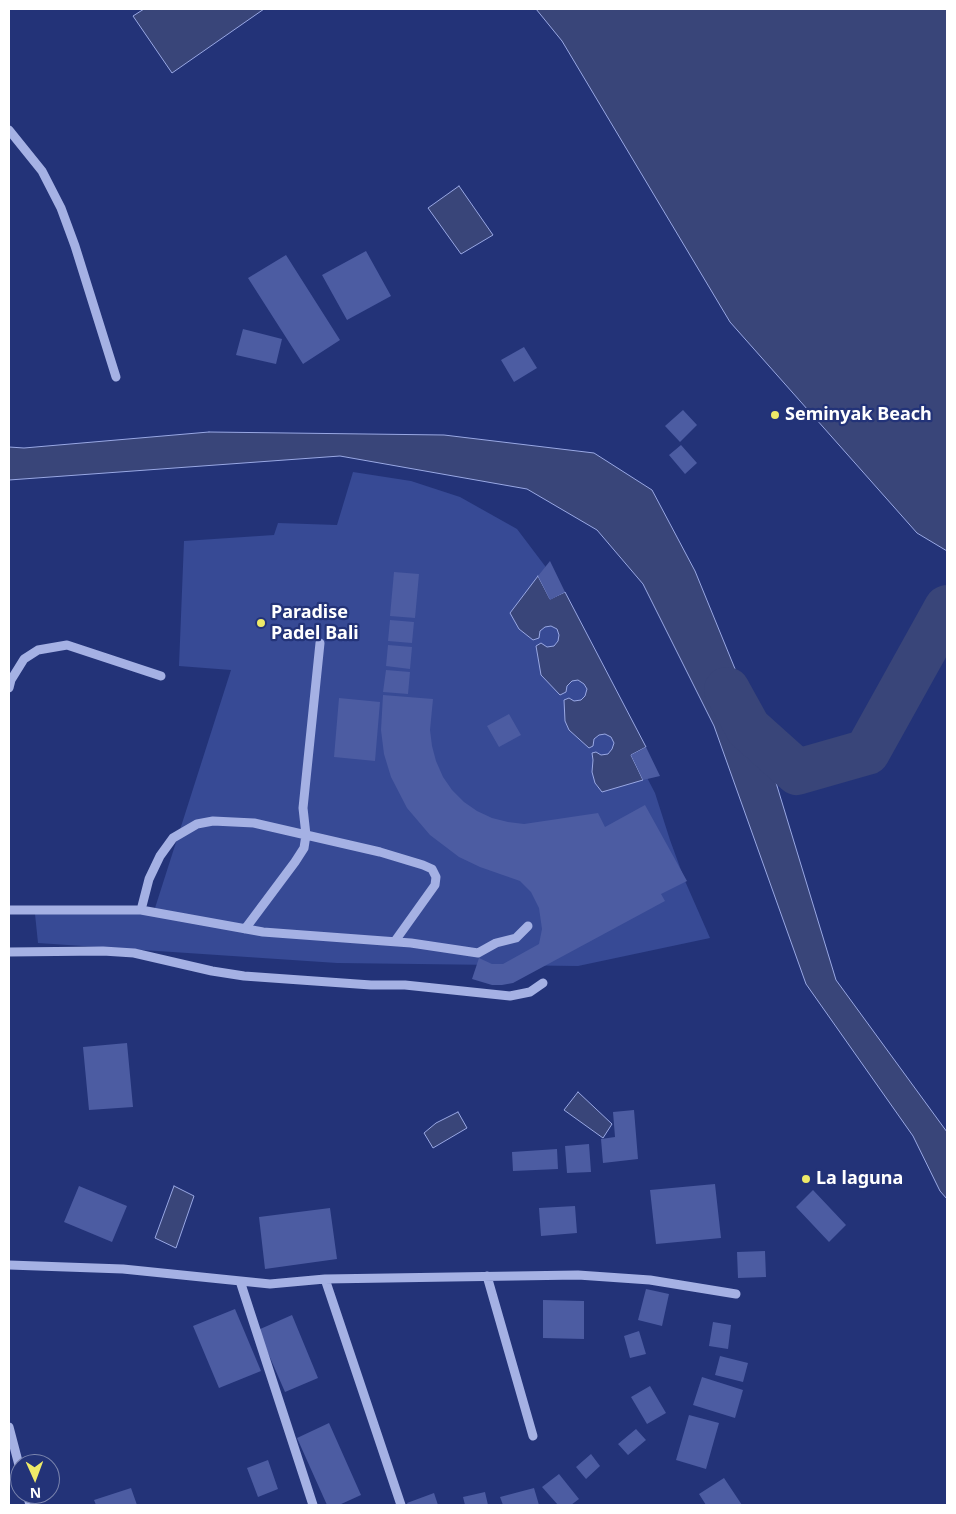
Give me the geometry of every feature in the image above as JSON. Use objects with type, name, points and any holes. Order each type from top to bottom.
[{"type":"street","points":[[9,130],[42,171],[61,208],[75,246],[116,377]]},
{"type":"street","points":[[245,929],[304,848],[306,835],[303,808],[320,643]]},
{"type":"street","points":[[9,688],[11,680],[24,659],[38,650],[67,645],[161,676]]},
{"type":"street","points":[[141,910],[149,879],[160,856],[173,838],[197,824],[213,822],[254,823],[380,852],[432,869],[436,877],[435,885],[395,941]]},
{"type":"street","points":[[9,910],[141,910],[293,936],[395,941],[478,952],[496,943],[516,938],[528,926]]},
{"type":"street","points":[[9,952],[102,951],[134,953],[212,971],[244,976],[353,984],[405,985],[510,996],[530,992],[543,983]]},
{"type":"street","points":[[9,1265],[123,1269],[270,1284],[325,1279],[587,1275],[650,1280],[736,1294]]},
{"type":"street","points":[[487,1276],[533,1436]]},
{"type":"street","points":[[325,1279],[401,1505]]},
{"type":"street","points":[[240,1281],[314,1505]]},
{"type":"street","points":[[9,1427],[16,1454]]},
{"type":"shaded area","points":[[144,9],[264,9],[172,73],[133,16]]},
{"type":"shaded area","points":[[536,9],[947,9],[947,551],[917,533],[730,322],[562,41]]},
{"type":"shaded area","points":[[459,186],[493,235],[461,254],[428,208]]},
{"type":"shaded area","points":[[209,432],[444,435],[594,453],[652,490],[695,571],[760,730],[836,980],[947,1132],[947,1199],[940,1191],[913,1136],[806,984],[714,726],[643,584],[597,530],[527,489],[340,456],[9,480],[9,447],[24,448]]},
{"type":"shaded area","points":[[353,472],[411,481],[460,497],[517,529],[545,566],[625,722],[641,766],[655,793],[685,881],[710,938],[578,966],[337,963],[38,943],[35,914],[155,908],[231,670],[179,666],[184,541],[274,535],[278,523],[337,525]]},
{"type":"shaded area","points":[[538,576],[550,599],[565,592],[646,747],[631,755],[643,780],[602,792],[595,783],[592,772],[592,753],[608,754],[614,743],[611,737],[605,734],[599,735],[594,739],[593,746],[589,748],[569,730],[565,721],[564,700],[569,698],[574,701],[581,700],[585,696],[587,689],[584,684],[578,680],[572,681],[567,686],[566,692],[560,695],[541,675],[536,646],[541,643],[547,647],[554,646],[558,641],[557,629],[551,626],[545,627],[540,631],[539,638],[533,640],[519,629],[510,613]]},
{"type":"shaded area","points":[[578,1092],[612,1124],[603,1138],[564,1110]]},
{"type":"shaded area","points":[[458,1112],[467,1128],[433,1148],[424,1133],[436,1123]]},
{"type":"shaded area","points":[[174,1186],[194,1196],[176,1248],[155,1238]]},
{"type":"building","points":[[366,251],[391,296],[347,320],[322,275]]},
{"type":"building","points":[[286,255],[340,340],[303,364],[248,278]]},
{"type":"building","points":[[243,329],[282,339],[276,364],[236,355]]},
{"type":"building","points":[[524,347],[537,368],[514,382],[501,360]]},
{"type":"building","points":[[683,410],[697,425],[680,442],[665,426]]},
{"type":"building","points":[[681,445],[697,463],[685,474],[669,455]]},
{"type":"building","points":[[550,561],[565,592],[550,600],[538,576]]},
{"type":"building","points":[[394,572],[419,574],[415,618],[390,616]]},
{"type":"building","points":[[390,620],[414,622],[412,643],[388,641]]},
{"type":"building","points":[[388,645],[412,647],[410,669],[386,666]]},
{"type":"building","points":[[386,670],[410,672],[408,694],[383,692]]},
{"type":"building","points":[[383,695],[433,699],[430,730],[436,761],[443,777],[452,790],[477,811],[492,818],[524,824],[598,813],[605,827],[645,805],[687,881],[661,894],[665,901],[513,983],[492,985],[472,979],[479,958],[492,964],[503,964],[539,944],[542,929],[539,908],[531,892],[520,881],[480,867],[459,857],[430,835],[407,808],[391,777],[384,754],[381,730]]},
{"type":"building","points":[[339,698],[380,702],[375,761],[334,757]]},
{"type":"building","points":[[509,714],[521,735],[499,747],[487,726]]},
{"type":"building","points":[[646,747],[660,776],[643,780],[631,755]]},
{"type":"building","points":[[127,1043],[133,1107],[89,1110],[83,1047]]},
{"type":"building","points":[[634,1110],[638,1159],[603,1163],[601,1139],[615,1137],[613,1112]]},
{"type":"building","points":[[589,1144],[591,1172],[567,1173],[565,1146]]},
{"type":"building","points":[[557,1149],[558,1169],[513,1171],[512,1152]]},
{"type":"building","points":[[715,1184],[721,1238],[656,1244],[650,1190]]},
{"type":"building","points":[[79,1186],[127,1206],[112,1242],[64,1222]]},
{"type":"building","points":[[813,1190],[846,1225],[829,1242],[796,1207]]},
{"type":"building","points":[[575,1206],[577,1233],[541,1236],[539,1208]]},
{"type":"building","points":[[330,1208],[337,1259],[265,1269],[259,1217]]},
{"type":"building","points":[[765,1251],[766,1277],[738,1278],[737,1252]]},
{"type":"building","points":[[646,1289],[669,1294],[662,1326],[638,1320]]},
{"type":"building","points":[[543,1300],[584,1301],[584,1339],[543,1338]]},
{"type":"building","points":[[235,1309],[261,1371],[219,1388],[193,1326]]},
{"type":"building","points":[[292,1315],[318,1378],[285,1392],[258,1330]]},
{"type":"building","points":[[713,1322],[731,1325],[728,1349],[709,1346]]},
{"type":"building","points":[[639,1331],[646,1354],[630,1358],[624,1336]]},
{"type":"building","points":[[720,1356],[748,1363],[743,1382],[715,1375]]},
{"type":"building","points":[[702,1377],[743,1390],[735,1418],[693,1405]]},
{"type":"building","points":[[650,1386],[666,1413],[647,1424],[631,1397]]},
{"type":"building","points":[[689,1415],[719,1423],[706,1469],[676,1460]]},
{"type":"building","points":[[329,1423],[361,1495],[339,1505],[327,1505],[297,1438]]},
{"type":"building","points":[[636,1429],[646,1440],[628,1455],[618,1444]]},
{"type":"building","points":[[591,1454],[600,1466],[586,1479],[576,1467]]},
{"type":"building","points":[[268,1460],[278,1489],[258,1497],[247,1468]]},
{"type":"building","points":[[559,1474],[579,1499],[571,1505],[558,1505],[542,1487]]},
{"type":"building","points":[[724,1478],[742,1505],[706,1505],[699,1494]]},
{"type":"building","points":[[131,1488],[137,1505],[96,1505],[94,1500]]},
{"type":"building","points":[[534,1488],[539,1505],[503,1505],[500,1497]]},
{"type":"building","points":[[485,1492],[488,1505],[465,1505],[463,1497]]},
{"type":"building","points":[[434,1493],[438,1505],[408,1505],[407,1503]]},
{"type":"waterway","points":[[727,690],[748,728],[797,772],[867,752],[947,608]]},
{"type":"place","name":"Seminyak Beach","points":[[775,415]]},
{"type":"place","name":"Paradise Padel Bali","points":[[261,623]]},
{"type":"place","name":"La laguna","points":[[806,1179]]}]
